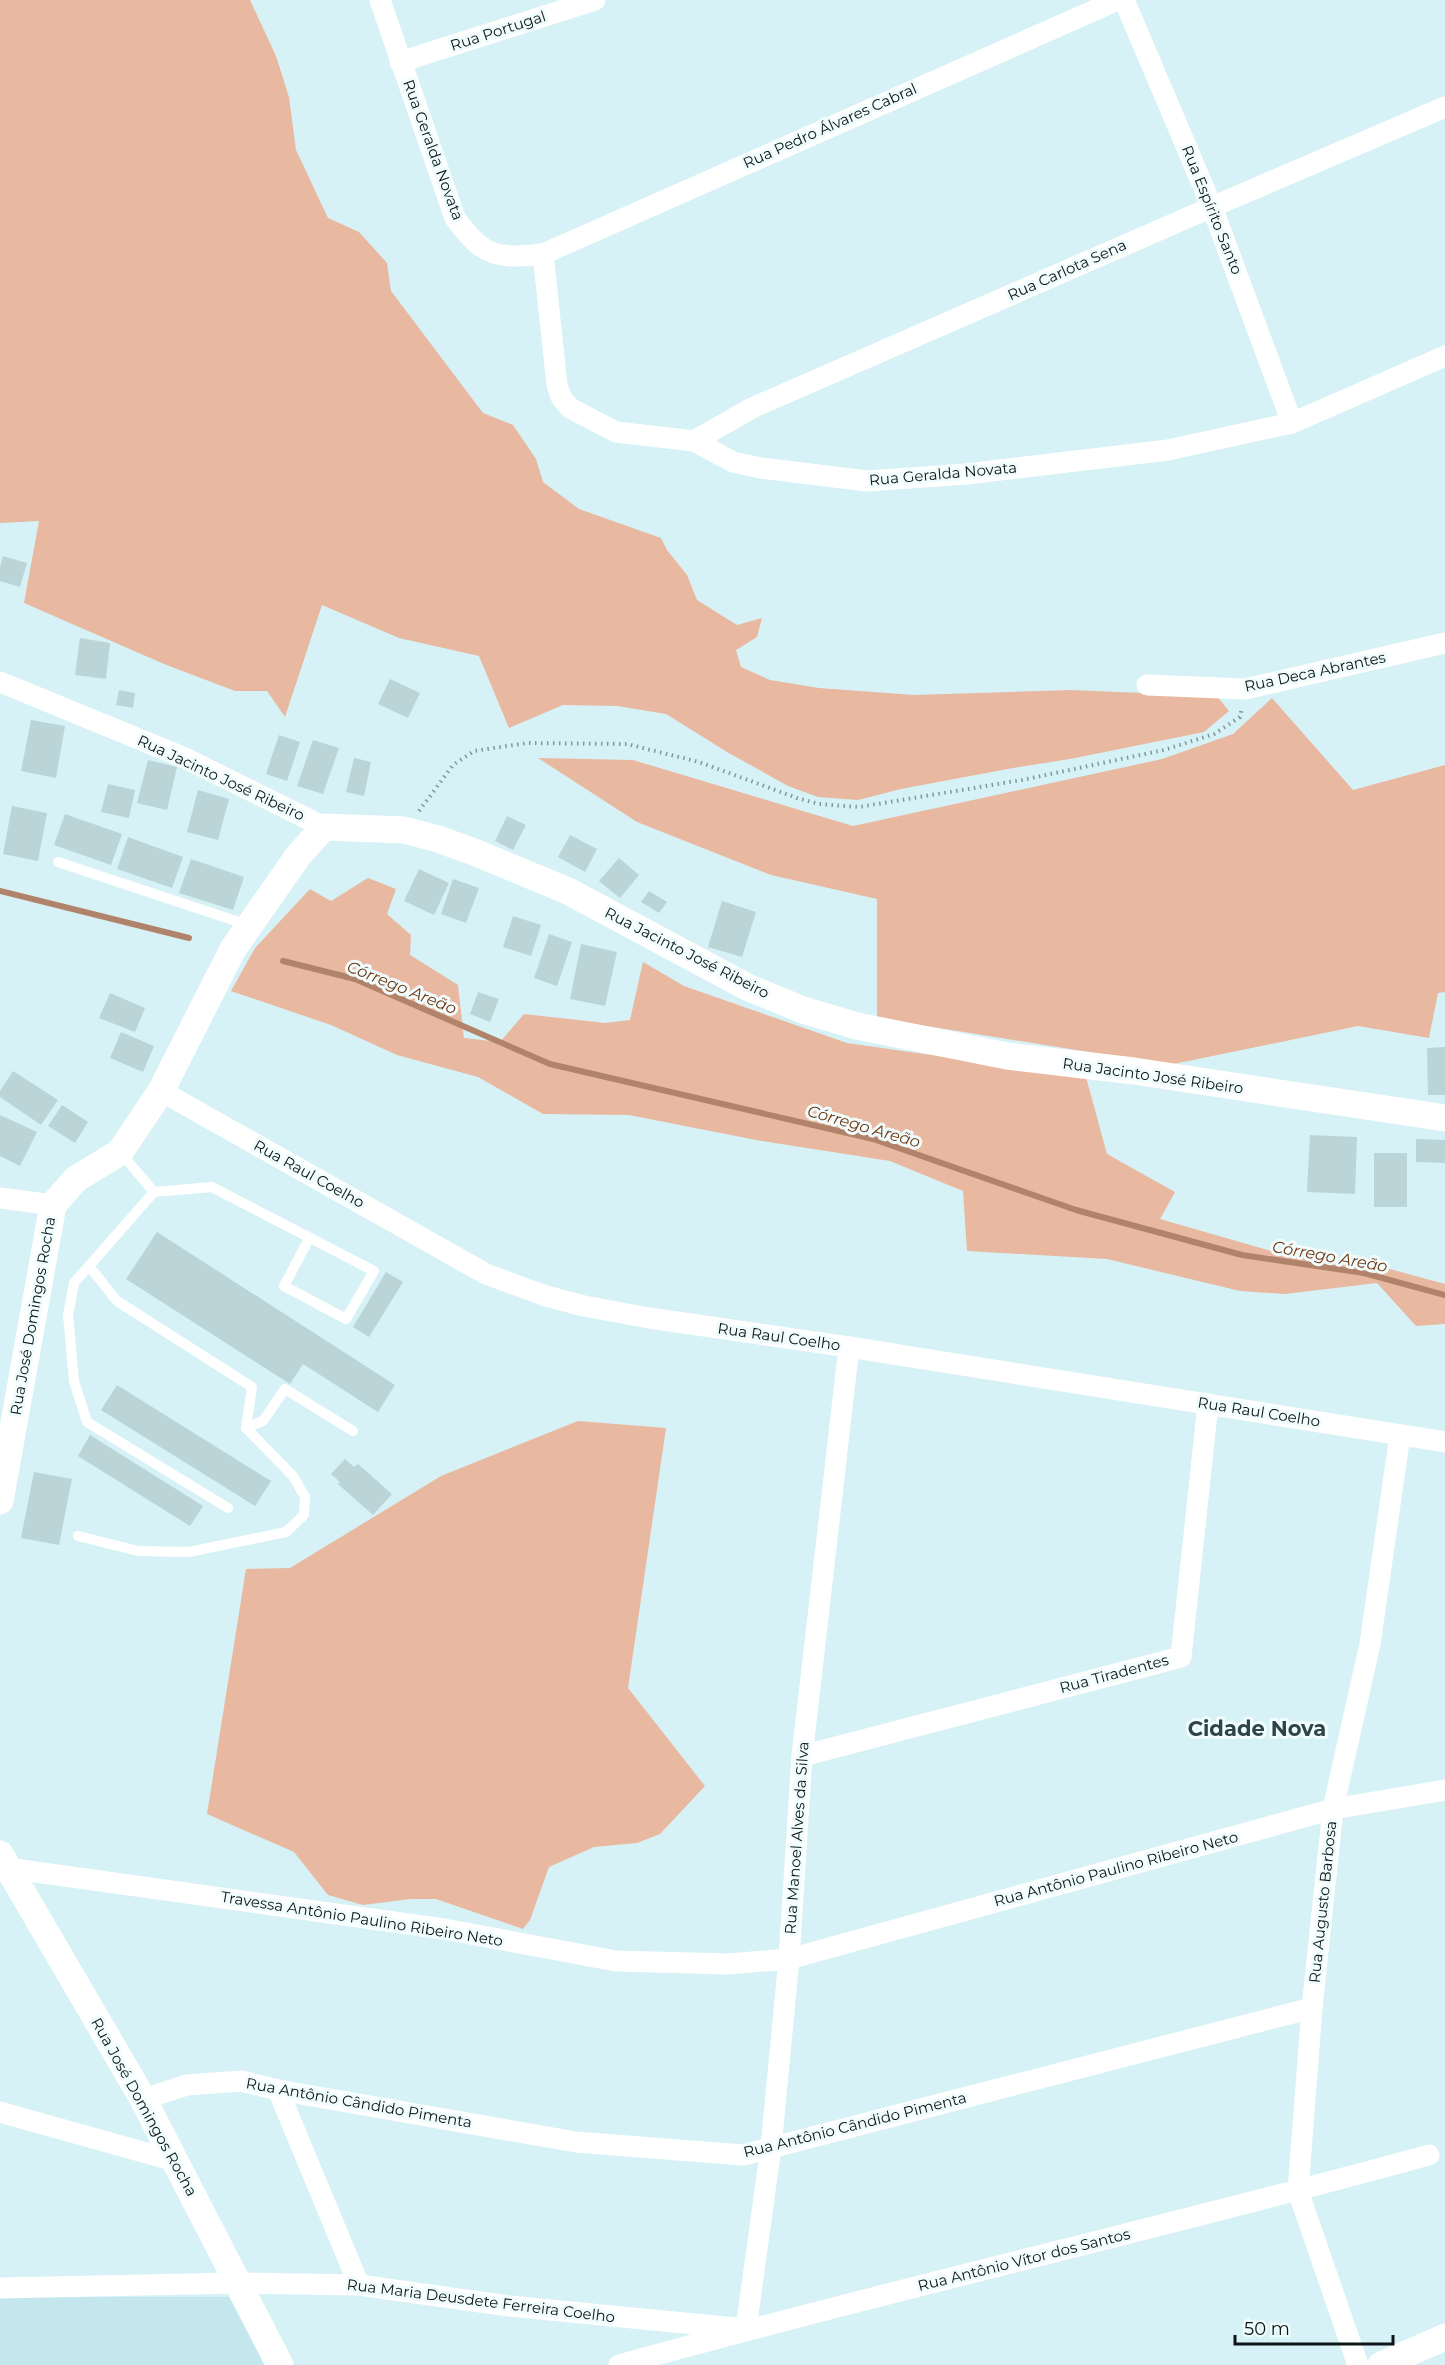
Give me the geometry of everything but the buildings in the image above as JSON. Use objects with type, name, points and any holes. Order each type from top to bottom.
[{"type":"street","name":"Rua Geralda Novata","points":[[380,0],[455,218],[485,250],[513,257],[543,254],[557,385],[561,397],[570,408],[616,432],[694,441],[733,462],[761,468],[867,480],[966,474],[1168,450],[1293,423],[1445,356]]},
{"type":"street","name":"Rua Portugal","points":[[400,62],[595,0]]},
{"type":"street","name":"Rua Pedro Álvares Cabral","points":[[543,254],[1118,0]]},
{"type":"street","name":"Rua Espírito Santo","points":[[1124,0],[1212,207],[1293,423]]},
{"type":"street","name":"Rua Carlota Sena","points":[[694,441],[752,408],[1445,107]]},
{"type":"street","name":"Rua Deca Abrantes","points":[[1147,686],[1245,689],[1445,643]]},
{"type":"street","name":"Rua Jacinto José Ribeiro","points":[[0,682],[185,758],[324,827],[404,831],[438,839],[474,852],[568,891],[747,987],[803,1010],[857,1026],[1007,1056],[1134,1071],[1445,1118]]},
{"type":"street","name":"Rua José Domingos Rocha","points":[[0,1501],[53,1205],[76,1179],[120,1152],[161,1091],[233,949],[298,856],[324,827]]},
{"type":"street","name":"Rua Raul Coelho","points":[[161,1091],[486,1274],[546,1296],[584,1306],[649,1318],[849,1347],[1445,1442]]},
{"type":"street","points":[[0,1198],[53,1205]]},
{"type":"street","name":"Rua Manoel Alves da Silva","points":[[746,2330],[771,2147],[789,1959],[802,1756],[849,1347]]},
{"type":"street","name":"Rua Tiradentes","points":[[802,1756],[1180,1657],[1208,1404]]},
{"type":"street","name":"Rua Augusto Barbosa","points":[[1358,2365],[1298,2191],[1312,2008],[1333,1809],[1370,1644],[1400,1435]]},
{"type":"street","name":"Rua Antônio Paulino Ribeiro Neto","points":[[789,1959],[1333,1809],[1445,1790]]},
{"type":"street","name":"Rua José Domingos Rocha","points":[[3,1861],[143,2099],[280,2365]]},
{"type":"street","name":"Travessa Antônio Paulino Ribeiro Neto","points":[[3,1861],[444,1929],[616,1961],[729,1964],[789,1959]]},
{"type":"street","name":"Rua Antônio Cândido Pimenta","points":[[143,2099],[187,2085],[241,2081],[278,2090],[576,2142],[743,2155],[1312,2008]]},
{"type":"street","points":[[278,2090],[359,2285]]},
{"type":"street","points":[[0,2112],[176,2162]]},
{"type":"street","name":"Rua Antônio Vítor dos Santos","points":[[619,2365],[746,2330],[1298,2191],[1430,2155]]},
{"type":"street","name":"Rua Maria Deusdete Ferreira Coelho","points":[[0,2288],[237,2283],[359,2285],[509,2306],[746,2330]]},
{"type":"street","points":[[1381,2365],[1445,2337]]},
{"type":"lane","points":[[57,862],[250,925]]},
{"type":"lane","points":[[120,1152],[154,1192]]},
{"type":"lane","points":[[228,1508],[87,1422],[74,1381],[68,1315],[74,1283],[154,1192],[212,1187],[374,1271],[346,1319],[284,1286],[309,1239]]},
{"type":"lane","points":[[89,1266],[117,1301],[252,1387],[246,1428]]},
{"type":"lane","points":[[246,1428],[263,1421],[285,1389],[353,1431]]},
{"type":"lane","points":[[78,1536],[138,1551],[189,1552],[286,1532],[304,1515],[305,1497],[293,1476],[246,1428]]},
{"type":"path","points":[[404,831],[453,765],[474,751],[527,743],[627,744],[699,762],[819,804],[859,807],[1022,780],[1164,750],[1214,734],[1240,717],[1245,689]]},
{"type":"shaded area","points":[[0,0],[250,0],[276,56],[289,97],[296,150],[328,218],[359,232],[387,263],[391,291],[483,413],[513,425],[536,459],[543,482],[579,509],[661,538],[667,550],[687,575],[697,600],[737,625],[762,618],[757,637],[736,650],[741,667],[770,680],[819,688],[914,695],[1070,690],[1217,696],[1229,711],[1204,732],[901,789],[858,800],[818,797],[788,786],[666,714],[617,706],[563,705],[509,728],[479,656],[399,638],[322,605],[285,717],[267,691],[235,691],[164,664],[24,603],[39,521],[0,523]]},
{"type":"shaded area","points":[[1272,698],[1353,790],[1445,765],[1445,992],[1438,993],[1429,1038],[1358,1026],[1169,1065],[877,1018],[877,899],[771,875],[637,822],[538,758],[633,760],[853,826],[1162,759],[1233,734]]},
{"type":"shaded area","points":[[368,878],[396,889],[387,914],[411,935],[410,955],[458,985],[464,1038],[500,1042],[524,1014],[605,1023],[630,1020],[643,962],[684,986],[847,1043],[1086,1077],[1107,1154],[1175,1192],[1160,1219],[1278,1253],[1386,1268],[1445,1284],[1445,1324],[1416,1326],[1377,1283],[1285,1294],[1240,1291],[1107,1259],[967,1251],[963,1191],[890,1161],[756,1140],[629,1115],[543,1114],[478,1077],[397,1055],[331,1025],[231,991],[255,948],[310,889],[331,901]]},
{"type":"shaded area","points":[[578,1421],[666,1428],[628,1688],[705,1786],[660,1834],[637,1843],[594,1847],[549,1867],[530,1920],[523,1929],[436,1899],[410,1899],[363,1905],[328,1895],[294,1852],[207,1814],[246,1569],[290,1568],[441,1476]]},
{"type":"shaded area","points":[[0,2297],[229,2297],[264,2365],[0,2365]]},
{"type":"waterway","name":"Córrego Areão","points":[[0,891],[189,938]]},
{"type":"waterway","name":"Córrego Areão","points":[[283,961],[355,979],[550,1064],[873,1139],[1076,1210],[1242,1255],[1364,1273],[1445,1295]]},
{"type":"district","name":"Cidade Nova","points":[[1257,1729]]}]
